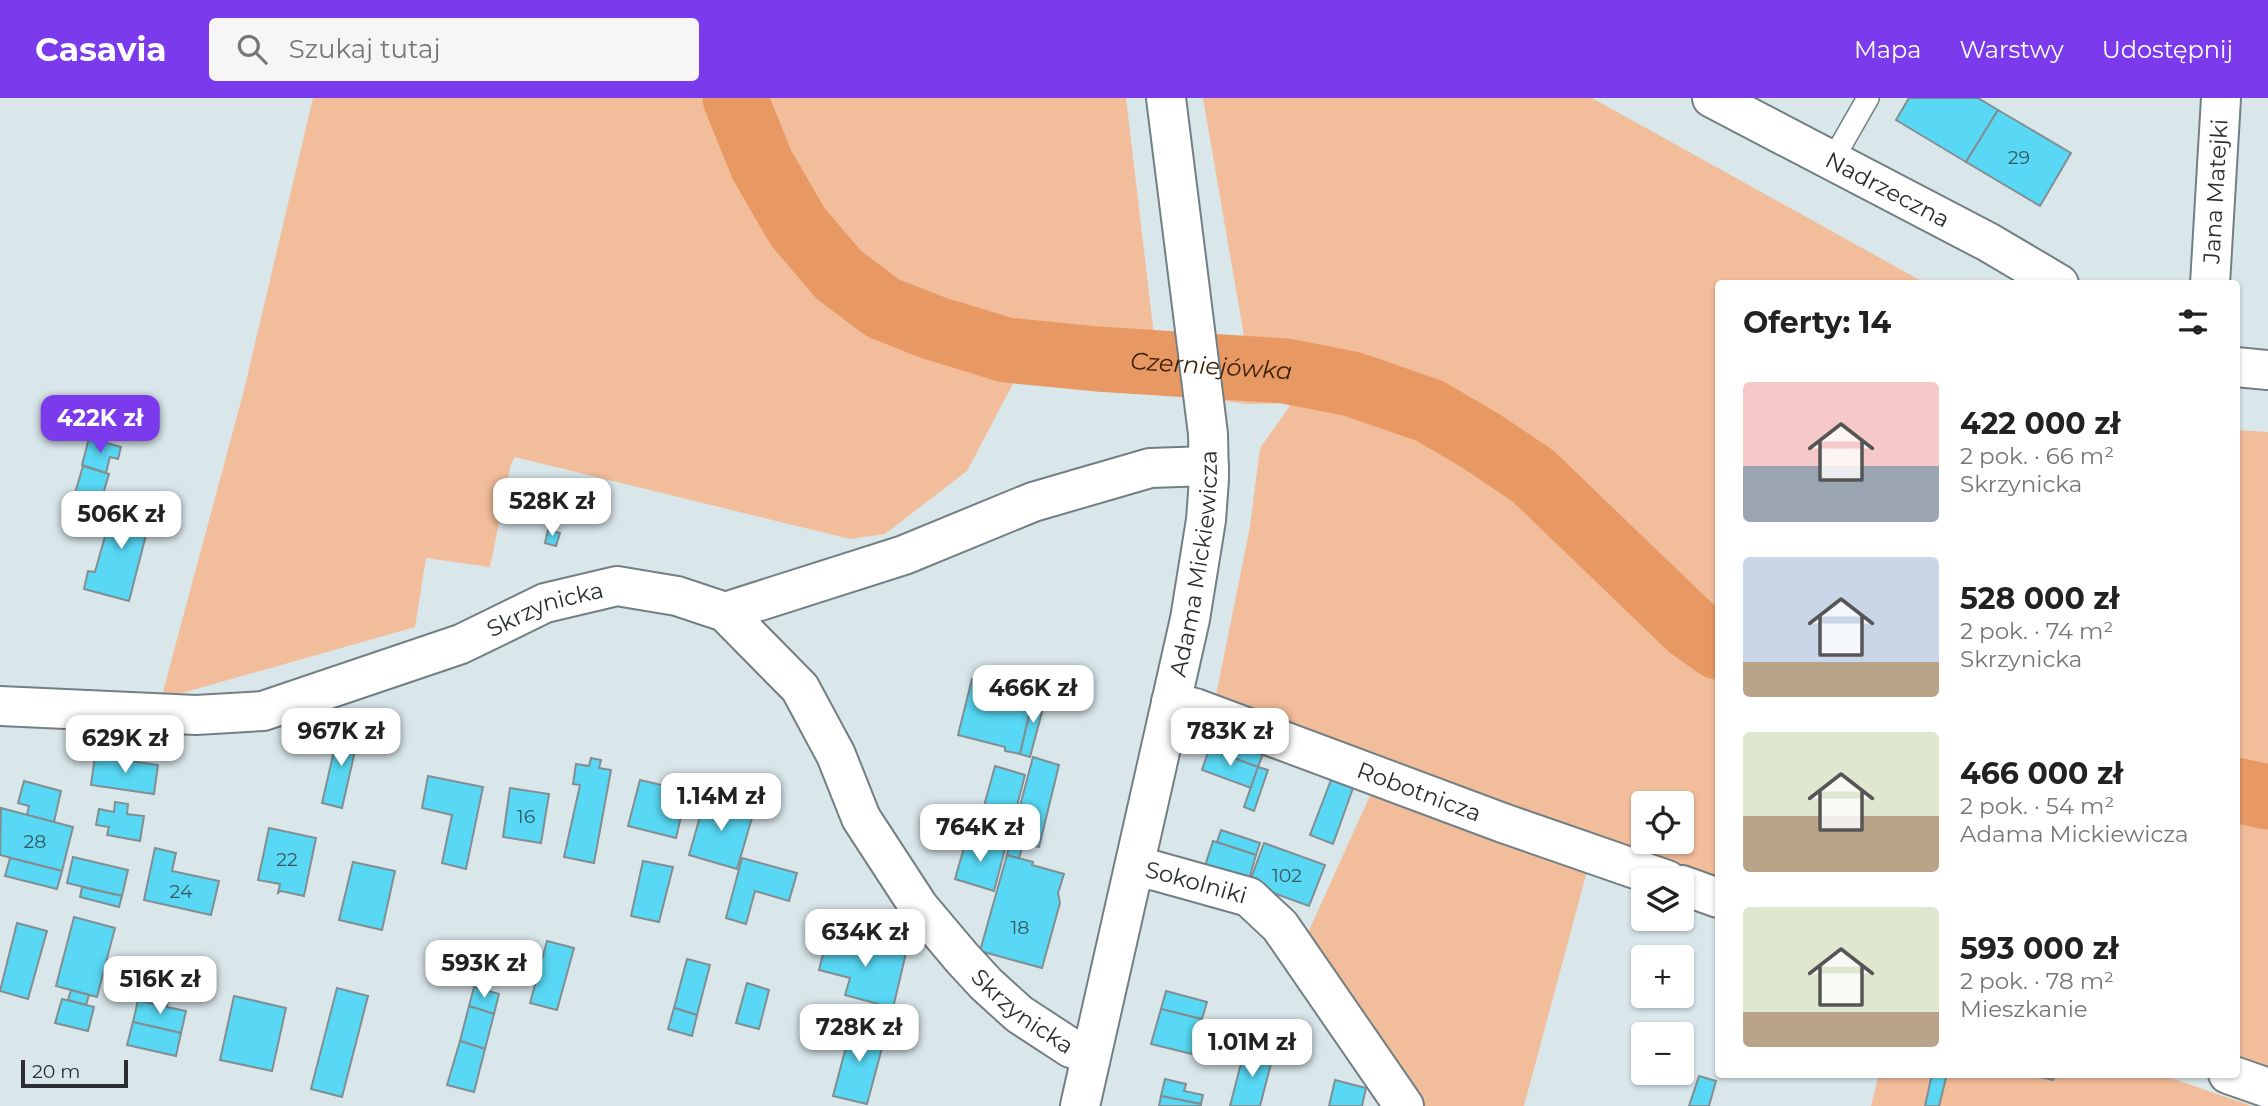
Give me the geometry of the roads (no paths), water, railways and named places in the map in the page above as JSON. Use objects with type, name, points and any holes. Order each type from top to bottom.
[{"type":"street","name":"Adama Mickiewicza","points":[[1080,1106],[1171,702],[1197,581],[1206,520],[1209,466],[1206,417],[1166,98]]},
{"type":"street","name":"Nadrzeczna","points":[[1712,98],[1988,242],[2052,280]]},
{"type":"street","name":"Jana Matejki","points":[[2210,280],[2221,98]]},
{"type":"street","points":[[2240,367],[2268,370]]},
{"type":"street","points":[[725,612],[904,555],[1033,502],[1150,468],[1209,466]]},
{"type":"street","name":"Skrzynicka","points":[[0,706],[196,715],[263,710],[461,645],[545,603],[617,586],[677,596],[725,612],[800,688],[836,755],[861,818],[919,906],[986,984],[1019,1014],[1071,1048],[1091,1055]]},
{"type":"street","name":"Robotnicza","points":[[1171,702],[1195,708],[1503,823],[1632,868]]},
{"type":"street","name":"Sokolniki","points":[[1135,867],[1249,897],[1280,926],[1404,1106]]},
{"type":"street","points":[[1694,889],[1715,897]]},
{"type":"street","points":[[2239,1078],[2268,1088]]},
{"type":"lane","points":[[1832,160],[1868,98]]},
{"type":"waterway","name":"Czerniejówka","points":[[735,98],[762,165],[798,227],[839,275],[883,308],[934,328],[1006,350],[1097,359],[1285,371],[1352,384],[1430,411],[1533,476],[1690,627],[1715,645]]},
{"type":"waterway","name":"Czerniejówka","points":[[2240,791],[2268,797]]}]
